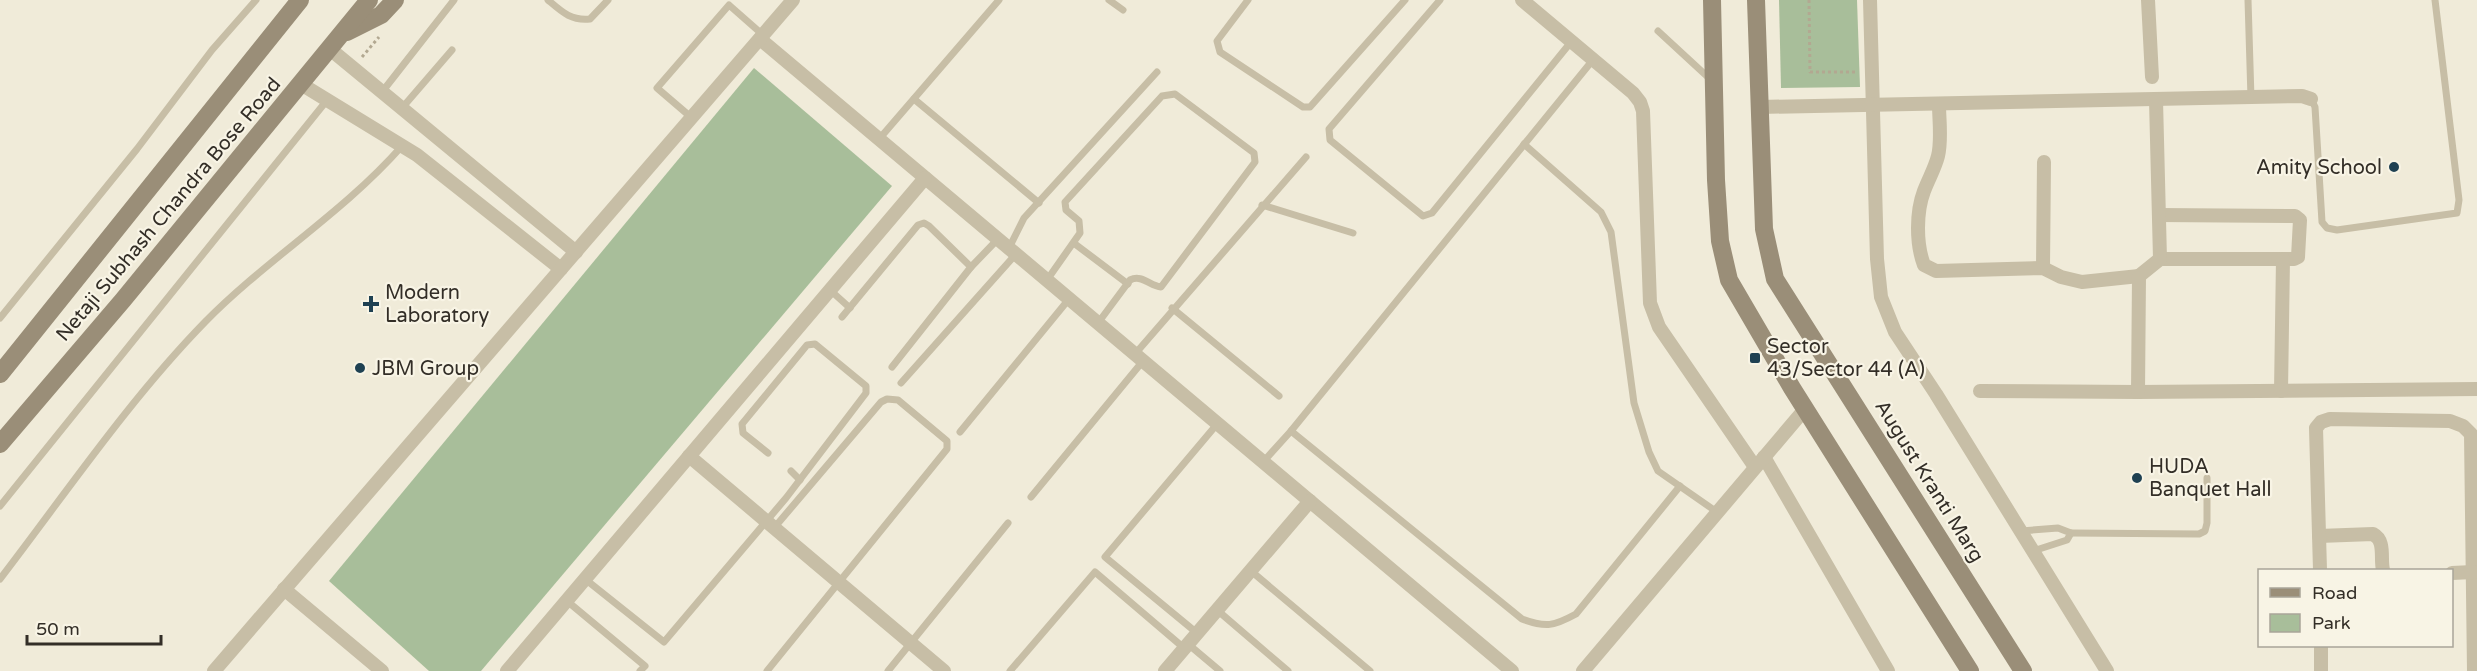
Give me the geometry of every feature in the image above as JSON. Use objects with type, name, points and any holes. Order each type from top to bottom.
[{"type":"main road","name":"Netaji Subhash Chandra Bose Road","points":[[0,374],[300,0]]},
{"type":"main road","name":"Netaji Subhash Chandra Bose Road","points":[[0,444],[123,300],[369,0]]},
{"type":"main road","points":[[335,42],[381,15],[395,0]]},
{"type":"main road","points":[[1712,0],[1720,241],[1730,280],[1805,409],[1970,671]]},
{"type":"main road","name":"August Kranti Marg","points":[[1756,0],[1764,229],[1775,279],[2023,671]]},
{"type":"street","points":[[214,671],[793,0]]},
{"type":"street","points":[[1522,0],[1592,61],[1633,93],[1643,111],[1648,276],[1650,303],[1659,327],[1760,462],[1888,671]]},
{"type":"street","points":[[1870,0],[1877,259],[1881,297],[1895,332],[1936,394],[2107,671]]},
{"type":"street","points":[[2148,0],[2152,77]]},
{"type":"street","points":[[762,37],[925,178],[1512,671]]},
{"type":"street","points":[[335,42],[382,92],[576,252]]},
{"type":"street","points":[[301,84],[402,146],[561,269]]},
{"type":"street","points":[[1760,107],[2302,96],[2311,99]]},
{"type":"street","points":[[2156,100],[2160,259]]},
{"type":"street","points":[[1940,104],[1939,152],[1934,171],[1924,191],[1920,210],[1920,253],[1924,265],[1936,271],[2043,268],[2061,277],[2082,282],[2139,276],[2160,259],[2298,257],[2300,220],[2295,216],[2159,215]]},
{"type":"street","points":[[2043,268],[2044,162]]},
{"type":"street","points":[[507,671],[925,178]]},
{"type":"street","points":[[2281,391],[2283,259]]},
{"type":"street","points":[[2138,392],[2139,276]]},
{"type":"street","points":[[1980,391],[2477,389]]},
{"type":"street","points":[[1583,671],[1805,409]]},
{"type":"street","points":[[2319,569],[2316,428],[2321,422],[2330,419],[2450,421],[2463,426],[2471,434],[2474,671]]},
{"type":"street","points":[[689,456],[944,671]]},
{"type":"street","points":[[1165,671],[1310,501]]},
{"type":"street","points":[[2319,536],[2373,534],[2377,536],[2381,541],[2383,569]]},
{"type":"street","points":[[2453,573],[2473,572]]},
{"type":"street","points":[[284,589],[382,671]]},
{"type":"street","points":[[2321,647],[2321,671]]},
{"type":"lane","points":[[0,318],[137,149],[213,50],[256,0]]},
{"type":"lane","points":[[382,92],[454,0]]},
{"type":"lane","points":[[548,0],[567,16],[578,20],[591,19],[608,0]]},
{"type":"lane","points":[[880,138],[999,0]]},
{"type":"lane","points":[[1109,0],[1123,10]]},
{"type":"lane","points":[[1248,0],[1216,41],[1220,52],[1304,107],[1310,107],[1405,0]]},
{"type":"lane","points":[[1440,0],[1329,129],[1328,136],[1423,216],[1432,213],[1571,42]]},
{"type":"lane","points":[[2248,0],[2251,98]]},
{"type":"lane","points":[[2311,99],[2315,107],[2322,222],[2327,228],[2337,230],[2457,213],[2459,200],[2434,0]]},
{"type":"lane","points":[[692,118],[657,88],[729,5],[762,37]]},
{"type":"lane","points":[[1658,31],[1714,83]]},
{"type":"lane","points":[[402,108],[452,50]]},
{"type":"lane","points":[[1263,462],[1291,431],[1592,61]]},
{"type":"lane","points":[[901,382],[1007,247],[1024,218],[1157,72]]},
{"type":"lane","points":[[1047,280],[1075,244],[1081,228],[1079,221],[1066,210],[1065,202],[1162,96],[1175,93],[1254,153],[1255,162],[1161,286],[1135,278],[1098,323]]},
{"type":"lane","points":[[0,506],[328,99]]},
{"type":"lane","points":[[914,99],[1039,202]]},
{"type":"lane","points":[[1524,144],[1601,212],[1611,232],[1634,403],[1649,452],[1658,471],[1717,512]]},
{"type":"lane","points":[[0,579],[142,394],[205,322],[245,285],[364,187],[402,146]]},
{"type":"lane","points":[[1031,497],[1139,357],[1172,308],[1306,157]]},
{"type":"lane","points":[[1263,205],[1353,232]]},
{"type":"lane","points":[[843,317],[918,225],[924,223],[929,226],[971,267]]},
{"type":"lane","points":[[1075,244],[1128,284]]},
{"type":"lane","points":[[892,367],[971,267],[1007,247]]},
{"type":"lane","points":[[830,290],[850,308]]},
{"type":"lane","points":[[960,432],[1069,298]]},
{"type":"lane","points":[[1172,308],[1279,396]]},
{"type":"lane","points":[[768,453],[743,433],[743,421],[807,345],[815,344],[867,389],[771,525]]},
{"type":"lane","points":[[585,579],[664,642],[881,402],[887,399],[898,400],[947,441],[948,449],[767,671]]},
{"type":"lane","points":[[1197,633],[1105,557],[1218,423]]},
{"type":"lane","points":[[1291,431],[1522,619],[1540,626],[1559,624],[1576,614],[1680,486]]},
{"type":"lane","points":[[790,471],[801,480]]},
{"type":"lane","points":[[2021,531],[2058,528],[2071,533],[2199,534],[2205,531],[2207,523],[2207,478]]},
{"type":"lane","points":[[888,671],[1008,523]]},
{"type":"lane","points":[[2033,551],[2067,540],[2071,533]]},
{"type":"lane","points":[[1251,571],[1370,671]]},
{"type":"lane","points":[[1010,671],[1095,572],[1220,671]]},
{"type":"lane","points":[[567,600],[645,666],[640,671]]},
{"type":"lane","points":[[1216,610],[1288,671]]},
{"type":"path","points":[[1809,0],[1810,72],[1873,72]]},
{"type":"green space","points":[[1779,0],[1857,0],[1860,87],[1781,88]]},
{"type":"green space","points":[[754,68],[892,186],[481,671],[429,671],[329,581]]},
{"type":"place","name":"Amity School","points":[[2394,167]]},
{"type":"place","name":"Modern Laboratory","points":[[371,304]]},
{"type":"place","name":"Sector 43/Sector 44 (A)","points":[[1755,358]]},
{"type":"place","name":"JBM Group","points":[[360,368]]},
{"type":"place","name":"HUDA Banquet Hall","points":[[2137,478]]}]
